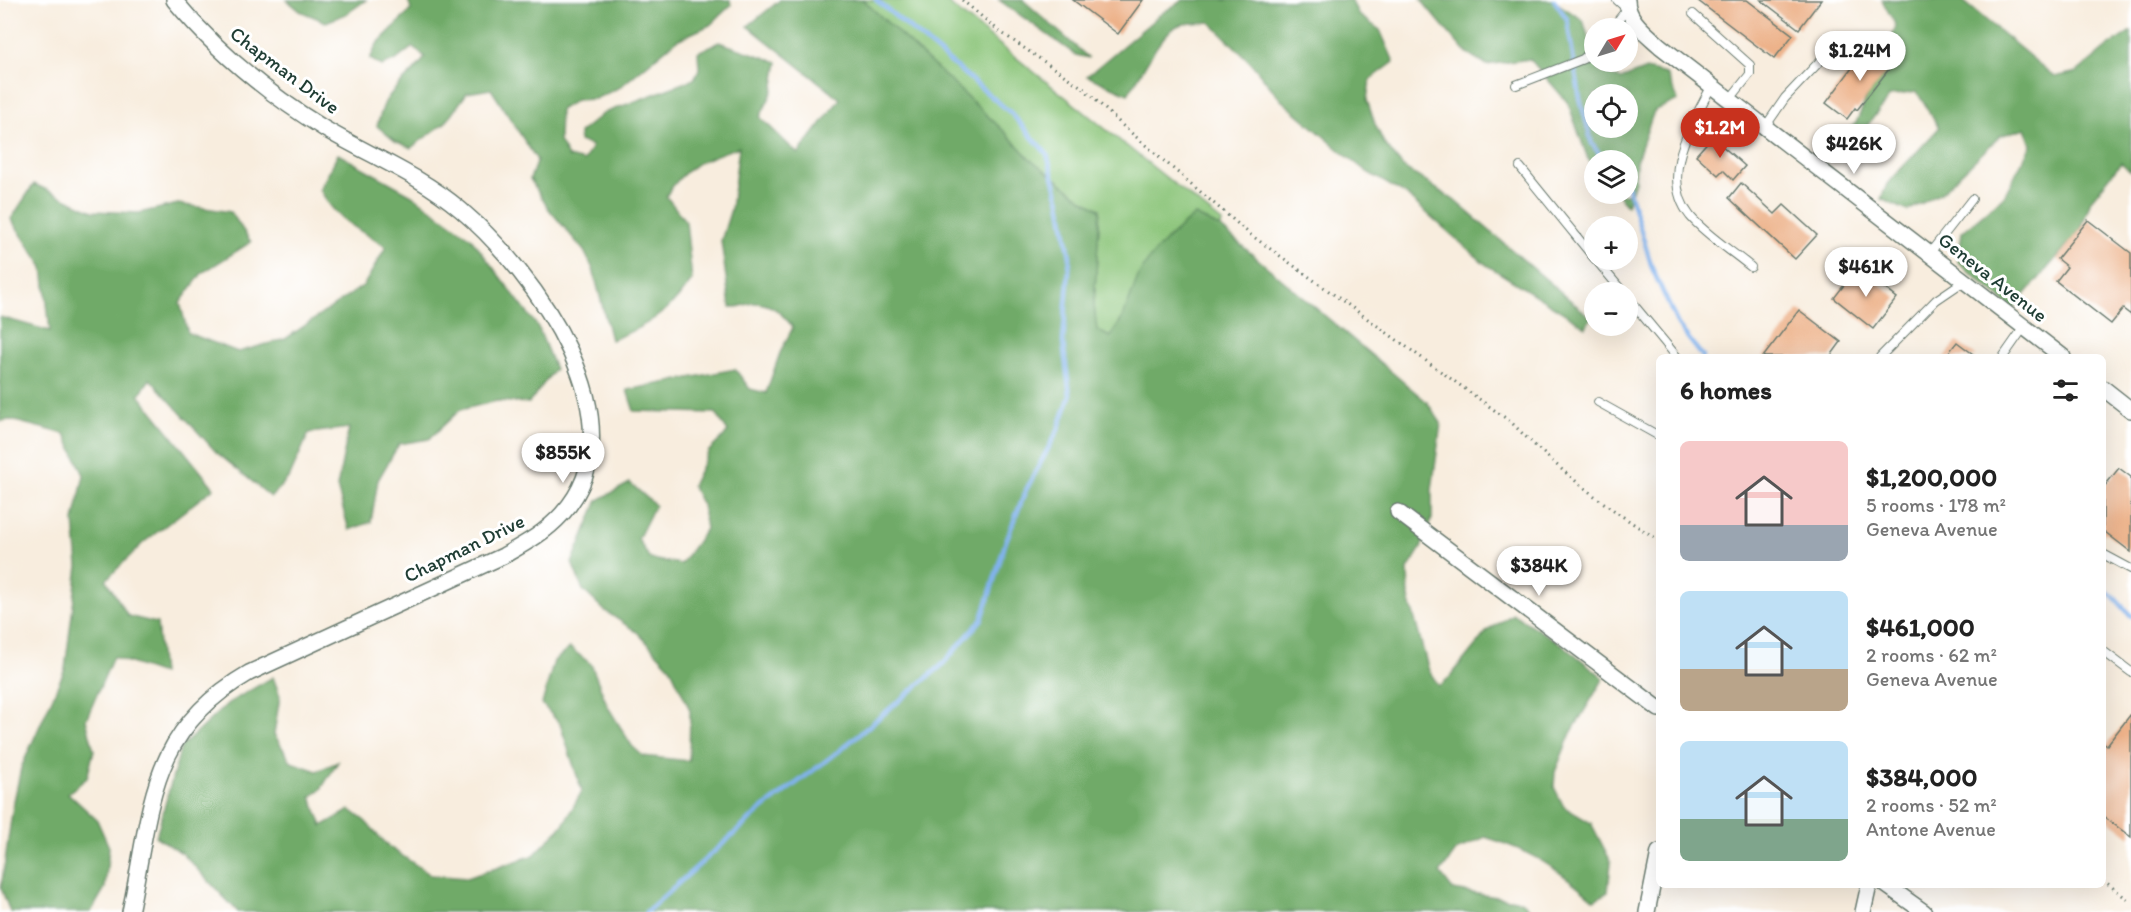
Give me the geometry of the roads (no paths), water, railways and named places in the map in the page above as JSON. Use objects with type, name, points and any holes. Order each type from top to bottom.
[{"type":"street","name":"Chapman Drive","points":[[130,912],[158,779],[182,729],[203,705],[249,673],[503,556],[536,538],[563,513],[578,491],[590,456],[591,439],[590,409],[579,370],[543,305],[506,254],[480,227],[442,195],[397,166],[327,129],[254,79],[217,46],[174,0]]},
{"type":"street","name":"Geneva Avenue","points":[[1624,3],[1641,29],[2059,354]]},
{"type":"street","points":[[2106,390],[2131,410]]},
{"type":"street","points":[[1398,512],[1656,707]]},
{"type":"street","points":[[1647,912],[1656,867]]},
{"type":"street","points":[[1863,912],[1868,888]]},
{"type":"street","points":[[1890,888],[1924,912]]},
{"type":"lane","points":[[1617,18],[1624,3]]},
{"type":"lane","points":[[1693,14],[1750,66],[1749,74],[1730,99]]},
{"type":"lane","points":[[1765,127],[1785,98],[1840,39]]},
{"type":"lane","points":[[1516,85],[1584,58]]},
{"type":"lane","points":[[1712,86],[1683,144],[1678,167],[1678,189],[1684,207],[1692,218],[1751,267]]},
{"type":"lane","points":[[1520,167],[1584,246]]},
{"type":"lane","points":[[1929,254],[1972,199]]},
{"type":"lane","points":[[1604,270],[1615,282]]},
{"type":"lane","points":[[1883,354],[1936,300],[1964,281]]},
{"type":"lane","points":[[1638,310],[1675,354]]},
{"type":"lane","points":[[2005,354],[2024,327]]},
{"type":"lane","points":[[1598,402],[1656,434]]},
{"type":"lane","points":[[2106,556],[2131,568]]},
{"type":"lane","points":[[2106,653],[2131,672]]},
{"type":"waterway","points":[[646,912],[762,809],[839,751],[941,666],[982,619],[1006,541],[1026,490],[1058,430],[1070,396],[1063,342],[1070,257],[1060,202],[1047,154],[1011,113],[876,0]]},
{"type":"waterway","points":[[1554,0],[1567,19],[1580,99],[1592,144],[1596,150]]},
{"type":"waterway","points":[[1633,204],[1652,268],[1678,325],[1701,354]]},
{"type":"waterway","points":[[2106,591],[2131,616]]}]
